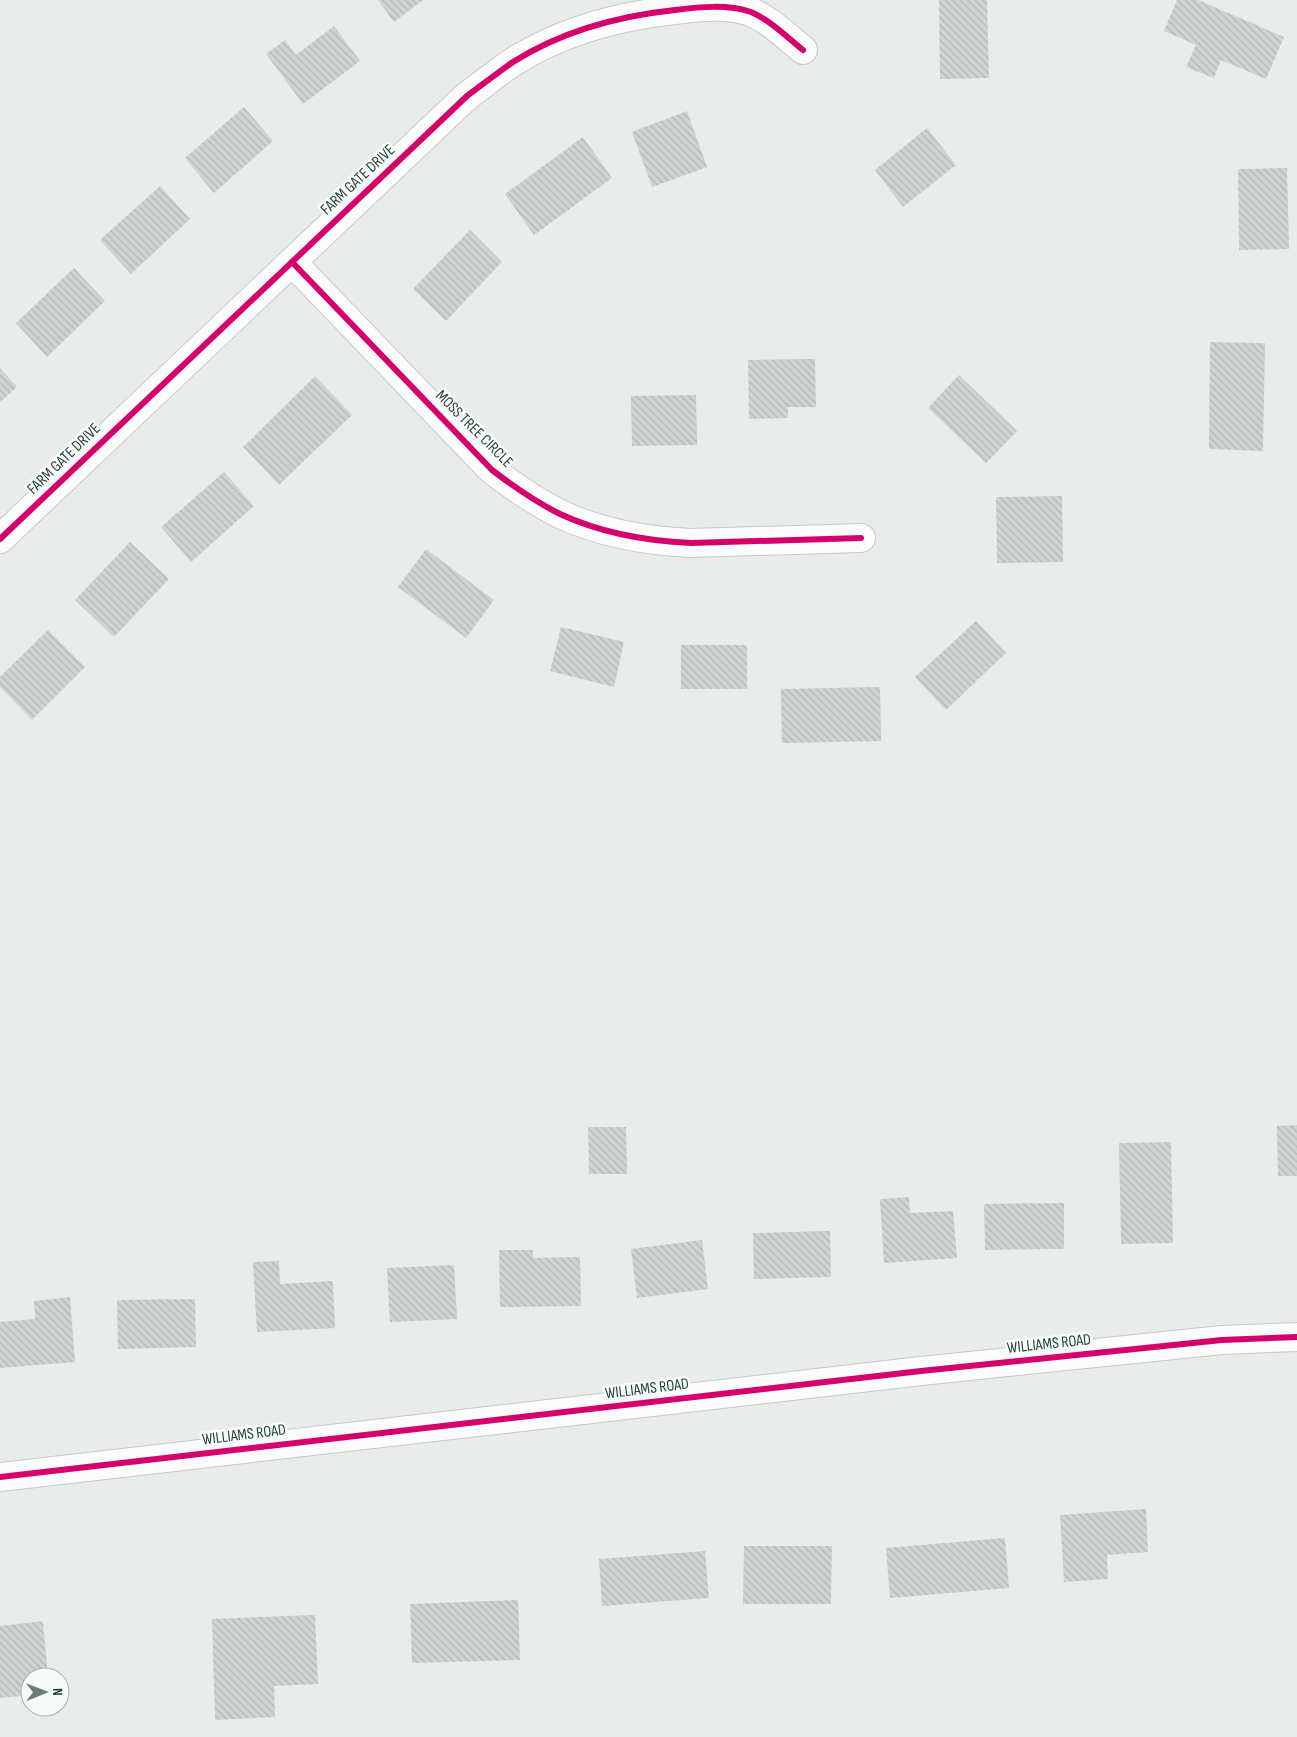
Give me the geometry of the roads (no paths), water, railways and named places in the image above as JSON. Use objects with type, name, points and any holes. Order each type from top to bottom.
[{"type":"street","name":"FARM GATE DRIVE","points":[[0,539],[467,96],[513,62],[537,49],[590,26],[641,14],[698,7],[731,8],[750,12],[764,19],[803,50]]},
{"type":"street","name":"MOSS TREE CIRCLE","points":[[292,262],[492,470],[560,514],[611,532],[664,542],[691,543],[861,538]]},
{"type":"street","name":"WILLIAMS ROAD","points":[[0,1477],[921,1371],[1222,1340],[1297,1337]]}]
